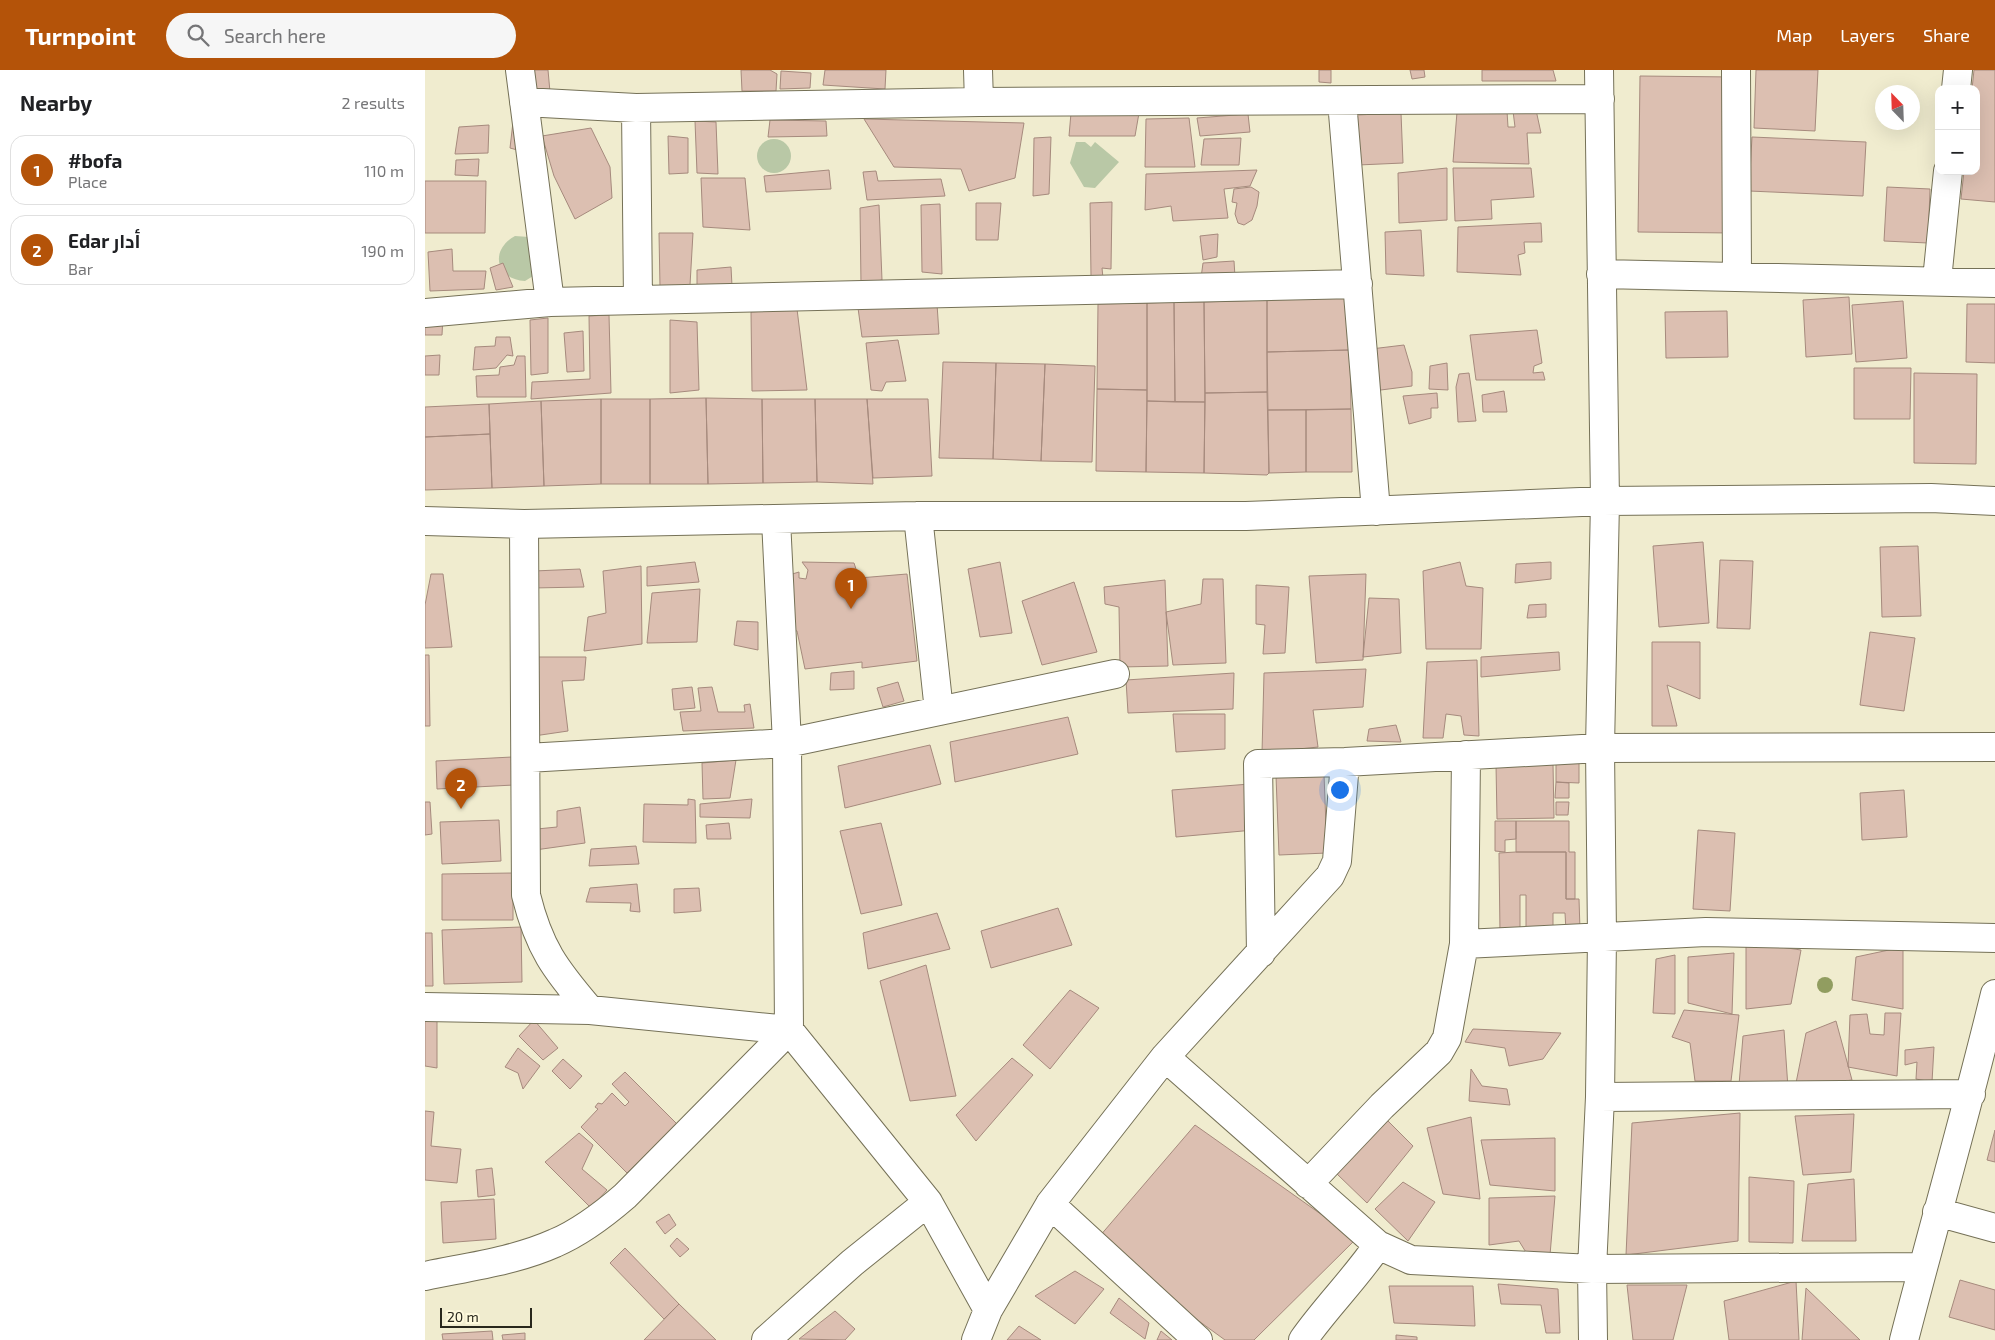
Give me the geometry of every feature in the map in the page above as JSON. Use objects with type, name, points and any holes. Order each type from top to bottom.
[{"type":"street","points":[[520,70],[550,302]]},
{"type":"street","points":[[978,70],[979,102]]},
{"type":"street","points":[[1593,1340],[1592,1269],[1600,1098],[1602,937],[1600,748],[1605,501],[1599,70]]},
{"type":"street","points":[[1736,70],[1737,278]]},
{"type":"street","points":[[1956,85],[1958,70]]},
{"type":"street","points":[[524,102],[637,108],[979,102],[1600,99]]},
{"type":"street","points":[[1342,101],[1359,284],[1376,511]]},
{"type":"street","points":[[637,108],[638,300]]},
{"type":"street","points":[[1937,280],[1948,175]]},
{"type":"street","points":[[1601,274],[1737,278],[1937,280],[1995,283]]},
{"type":"street","points":[[425,313],[550,302],[1359,284]]},
{"type":"street","points":[[425,521],[524,524],[918,516],[1246,516],[1605,501],[1921,498],[1995,501]]},
{"type":"street","points":[[918,516],[939,711]]},
{"type":"street","points":[[776,520],[787,743],[789,1030],[928,1202],[988,1310]]},
{"type":"street","points":[[524,524],[527,758],[526,895],[534,928],[561,977],[590,1010]]},
{"type":"street","points":[[527,758],[787,743],[1115,674]]},
{"type":"street","points":[[1261,953],[1258,764],[1345,762],[1600,748],[1995,748]]},
{"type":"street","points":[[1308,1184],[1382,1106],[1439,1052],[1447,1038],[1464,944],[1465,754]]},
{"type":"street","points":[[976,1340],[988,1310],[1051,1204],[1165,1057],[1330,876],[1337,861],[1345,762]]},
{"type":"street","points":[[1464,944],[1705,932],[1995,938]]},
{"type":"street","points":[[1904,1340],[1937,1212],[1971,1094],[1995,994]]},
{"type":"street","points":[[425,1007],[590,1010],[789,1030]]},
{"type":"street","points":[[425,1276],[506,1259],[554,1244],[596,1220],[625,1196],[789,1030]]},
{"type":"street","points":[[1165,1057],[1378,1246],[1411,1260],[1592,1269],[1923,1268]]},
{"type":"street","points":[[1600,1098],[1971,1094]]},
{"type":"street","points":[[766,1340],[852,1263],[928,1202]]},
{"type":"street","points":[[1051,1204],[1199,1340]]},
{"type":"street","points":[[1937,1212],[1995,1228]]},
{"type":"street","points":[[1303,1340],[1321,1314],[1359,1274],[1378,1246]]},
{"type":"green space","points":[[774,139],[781,140],[786,144],[790,149],[790,163],[786,168],[781,172],[774,173],[767,172],[762,168],[758,163],[757,156],[758,149],[762,144],[767,140]]},
{"type":"green space","points":[[1076,142],[1085,142],[1091,147],[1095,142],[1119,162],[1095,188],[1084,187],[1070,163]]},
{"type":"green space","points":[[515,236],[529,237],[538,273],[525,281],[508,276],[502,270],[499,263],[502,249]]},
{"type":"building","points":[[527,70],[548,70],[550,92],[527,93]]},
{"type":"building","points":[[741,70],[770,70],[777,74],[776,91],[742,91]]},
{"type":"building","points":[[825,70],[886,70],[885,89],[823,85]]},
{"type":"building","points":[[1319,70],[1331,70],[1331,83],[1319,82]]},
{"type":"building","points":[[1410,70],[1424,70],[1425,77],[1412,79]]},
{"type":"building","points":[[1482,70],[1553,70],[1556,81],[1482,81]]},
{"type":"building","points":[[1756,70],[1818,70],[1815,131],[1754,128]]},
{"type":"building","points":[[1974,70],[1995,70],[1995,202],[1961,199],[1964,175],[1980,175],[1980,85],[1972,85]]},
{"type":"building","points":[[781,71],[811,73],[810,88],[780,89]]},
{"type":"building","points":[[1640,76],[1734,77],[1732,233],[1638,232]]},
{"type":"building","points":[[1536,110],[1541,133],[1527,133],[1529,164],[1453,162],[1457,112],[1507,111],[1508,127],[1515,127],[1513,111]]},
{"type":"building","points":[[1071,113],[1139,113],[1135,136],[1069,136]]},
{"type":"building","points":[[1401,113],[1403,163],[1358,165],[1355,115]]},
{"type":"building","points":[[1248,114],[1250,132],[1200,136],[1197,118]]},
{"type":"building","points":[[1189,118],[1195,167],[1145,167],[1146,119]]},
{"type":"building","points":[[864,119],[1024,123],[1015,178],[969,191],[961,169],[894,167]]},
{"type":"building","points":[[770,120],[826,121],[827,136],[768,137]]},
{"type":"building","points":[[695,121],[716,122],[718,174],[697,173]]},
{"type":"building","points":[[513,122],[521,151],[510,148]]},
{"type":"building","points":[[489,125],[488,153],[455,154],[459,127]]},
{"type":"building","points":[[591,128],[610,167],[612,198],[575,219],[554,176],[542,136]]},
{"type":"building","points":[[668,136],[688,138],[688,173],[669,174]]},
{"type":"building","points":[[1051,137],[1049,194],[1033,196],[1034,138]]},
{"type":"building","points":[[1752,137],[1866,142],[1863,196],[1749,191]]},
{"type":"building","points":[[1241,138],[1239,165],[1201,165],[1204,139]]},
{"type":"building","points":[[479,159],[478,176],[455,175],[456,160]]},
{"type":"building","points":[[1447,168],[1447,220],[1399,223],[1398,173]]},
{"type":"building","points":[[1453,168],[1531,168],[1534,197],[1491,200],[1492,219],[1455,221]]},
{"type":"building","points":[[829,170],[831,189],[766,192],[764,176]]},
{"type":"building","points":[[1257,170],[1250,186],[1224,189],[1228,218],[1173,221],[1171,206],[1145,210],[1146,174]]},
{"type":"building","points":[[876,171],[878,181],[941,179],[945,196],[867,200],[863,172]]},
{"type":"building","points":[[701,178],[745,178],[750,230],[703,227]]},
{"type":"building","points":[[425,181],[486,181],[485,233],[425,233]]},
{"type":"building","points":[[1251,187],[1259,192],[1257,206],[1252,220],[1244,225],[1238,223],[1235,214],[1237,203],[1232,202],[1234,189]]},
{"type":"building","points":[[1887,187],[1930,189],[1928,243],[1884,241]]},
{"type":"building","points":[[1112,202],[1111,269],[1102,268],[1103,278],[1091,276],[1090,203]]},
{"type":"building","points":[[976,203],[1001,203],[998,240],[976,240]]},
{"type":"building","points":[[940,204],[942,274],[922,272],[921,205]]},
{"type":"building","points":[[879,205],[882,280],[861,284],[860,208]]},
{"type":"building","points":[[1541,223],[1542,242],[1524,242],[1525,253],[1518,255],[1521,275],[1457,272],[1458,227]]},
{"type":"building","points":[[1421,230],[1424,276],[1386,274],[1385,232]]},
{"type":"building","points":[[659,233],[693,233],[690,285],[660,287]]},
{"type":"building","points":[[1218,234],[1217,257],[1203,260],[1200,236]]},
{"type":"building","points":[[452,249],[453,271],[486,271],[484,289],[430,291],[428,252]]},
{"type":"building","points":[[1234,261],[1235,277],[1201,278],[1203,263]]},
{"type":"building","points":[[503,263],[513,287],[496,290],[490,268]]},
{"type":"building","points":[[731,267],[732,286],[697,286],[697,270]]},
{"type":"building","points":[[1348,296],[1350,350],[1267,352],[1267,300]]},
{"type":"building","points":[[1849,297],[1852,354],[1806,357],[1803,300]]},
{"type":"building","points":[[1267,300],[1267,392],[1205,393],[1204,302]]},
{"type":"building","points":[[1903,301],[1907,358],[1856,362],[1852,305]]},
{"type":"building","points":[[1174,302],[1175,402],[1147,401],[1147,303]]},
{"type":"building","points":[[1174,302],[1204,302],[1205,402],[1175,402]]},
{"type":"building","points":[[1147,303],[1147,390],[1097,389],[1098,304]]},
{"type":"building","points":[[937,304],[939,334],[862,337],[858,308]]},
{"type":"building","points":[[1967,304],[1995,304],[1995,363],[1966,362]]},
{"type":"building","points":[[797,309],[807,390],[752,391],[751,312]]},
{"type":"building","points":[[1727,311],[1728,357],[1666,358],[1665,312]]},
{"type":"building","points":[[609,315],[611,393],[531,399],[532,382],[590,379],[589,316]]},
{"type":"building","points":[[443,316],[442,335],[425,335],[425,317]]},
{"type":"building","points":[[548,318],[548,373],[531,375],[530,320]]},
{"type":"building","points":[[670,320],[697,322],[699,390],[670,393]]},
{"type":"building","points":[[1537,330],[1542,363],[1534,366],[1533,373],[1543,372],[1545,380],[1476,380],[1470,335]]},
{"type":"building","points":[[583,331],[584,371],[567,372],[564,333]]},
{"type":"building","points":[[496,337],[510,337],[513,356],[507,355],[496,368],[473,370],[475,347],[495,346]]},
{"type":"building","points":[[898,340],[906,381],[886,382],[882,391],[871,390],[866,343]]},
{"type":"building","points":[[1404,345],[1412,372],[1412,386],[1373,391],[1371,349]]},
{"type":"building","points":[[1350,350],[1351,409],[1268,410],[1267,352]]},
{"type":"building","points":[[440,355],[439,375],[425,375],[425,356]]},
{"type":"building","points":[[517,356],[525,356],[526,397],[477,397],[476,376],[499,375],[500,367],[514,365]]},
{"type":"building","points":[[943,362],[996,363],[993,459],[939,458]]},
{"type":"building","points":[[996,363],[1045,364],[1041,461],[993,459]]},
{"type":"building","points":[[1447,363],[1448,390],[1429,389],[1430,366]]},
{"type":"building","points":[[1045,364],[1095,366],[1092,462],[1041,461]]},
{"type":"building","points":[[1854,368],[1911,368],[1910,419],[1854,419]]},
{"type":"building","points":[[1469,373],[1476,421],[1458,422],[1456,387],[1459,374]]},
{"type":"building","points":[[1914,373],[1977,374],[1976,464],[1914,463]]},
{"type":"building","points":[[1097,389],[1147,390],[1146,472],[1096,471]]},
{"type":"building","points":[[1504,391],[1507,412],[1483,412],[1482,395]]},
{"type":"building","points":[[1267,392],[1269,473],[1267,475],[1204,473],[1205,393]]},
{"type":"building","points":[[1437,393],[1438,408],[1431,408],[1431,418],[1409,424],[1403,396]]},
{"type":"building","points":[[706,398],[708,484],[650,484],[650,399]]},
{"type":"building","points":[[706,398],[762,399],[763,483],[708,484]]},
{"type":"building","points":[[601,399],[601,484],[544,486],[541,401]]},
{"type":"building","points":[[601,399],[650,399],[650,484],[601,484]]},
{"type":"building","points":[[762,399],[815,399],[817,482],[763,483]]},
{"type":"building","points":[[815,399],[867,399],[873,484],[817,482]]},
{"type":"building","points":[[867,399],[928,399],[932,476],[873,478]]},
{"type":"building","points":[[541,401],[544,486],[492,488],[489,404]]},
{"type":"building","points":[[1147,401],[1205,402],[1204,473],[1146,472]]},
{"type":"building","points":[[489,404],[490,434],[425,437],[425,407]]},
{"type":"building","points":[[1351,409],[1352,472],[1306,472],[1306,410]]},
{"type":"building","points":[[1268,410],[1306,410],[1306,472],[1269,473]]},
{"type":"building","points":[[490,434],[492,488],[425,490],[425,437]]},
{"type":"building","points":[[1703,542],[1709,623],[1659,627],[1653,546]]},
{"type":"building","points":[[1918,546],[1921,616],[1882,617],[1880,547]]},
{"type":"building","points":[[1720,560],[1753,561],[1750,629],[1717,628]]},
{"type":"building","points":[[695,562],[699,582],[647,586],[647,567]]},
{"type":"building","points":[[802,562],[854,563],[859,578],[907,574],[917,661],[862,668],[862,662],[805,669],[797,631],[791,629],[789,575],[799,572],[799,578],[806,579],[808,570]]},
{"type":"building","points":[[1000,562],[1012,633],[980,637],[968,569]]},
{"type":"building","points":[[1460,562],[1466,586],[1483,588],[1481,649],[1426,649],[1423,571]]},
{"type":"building","points":[[1551,562],[1551,579],[1515,583],[1516,564]]},
{"type":"building","points":[[641,566],[642,644],[584,651],[588,617],[606,613],[603,571]]},
{"type":"building","points":[[580,569],[584,587],[532,588],[534,571]]},
{"type":"building","points":[[431,574],[443,574],[452,647],[425,648],[425,605]]},
{"type":"building","points":[[1366,574],[1363,660],[1316,663],[1309,576]]},
{"type":"building","points":[[1203,579],[1223,579],[1226,663],[1173,665],[1166,612],[1201,604]]},
{"type":"building","points":[[1165,580],[1168,666],[1120,667],[1119,607],[1105,604],[1104,587]]},
{"type":"building","points":[[1074,582],[1097,652],[1042,665],[1022,601]]},
{"type":"building","points":[[1256,585],[1289,587],[1285,653],[1263,654],[1265,625],[1256,624]]},
{"type":"building","points":[[700,589],[697,642],[647,643],[652,593]]},
{"type":"building","points":[[1369,598],[1399,599],[1401,653],[1363,657]]},
{"type":"building","points":[[1546,604],[1546,617],[1527,618],[1529,605]]},
{"type":"building","points":[[737,621],[758,622],[758,650],[734,645]]},
{"type":"building","points":[[1870,632],[1915,638],[1904,711],[1860,705]]},
{"type":"building","points":[[1652,642],[1700,642],[1700,699],[1667,685],[1677,726],[1652,726]]},
{"type":"building","points":[[1559,652],[1560,670],[1481,677],[1481,657]]},
{"type":"building","points":[[425,655],[429,655],[430,726],[425,726]]},
{"type":"building","points":[[532,657],[586,657],[584,680],[562,681],[568,731],[527,737]]},
{"type":"building","points":[[1477,660],[1479,736],[1464,735],[1461,716],[1446,714],[1443,738],[1423,738],[1427,662]]},
{"type":"building","points":[[1366,669],[1363,707],[1313,710],[1318,747],[1262,753],[1264,673]]},
{"type":"building","points":[[854,671],[854,689],[830,690],[831,673]]},
{"type":"building","points":[[1234,673],[1233,709],[1128,713],[1126,680]]},
{"type":"building","points":[[898,682],[904,701],[883,707],[877,688]]},
{"type":"building","points":[[692,687],[695,708],[674,710],[672,689]]},
{"type":"building","points":[[712,687],[718,712],[745,712],[744,705],[750,704],[754,728],[683,731],[680,712],[701,711],[698,688]]},
{"type":"building","points":[[1173,714],[1225,714],[1225,749],[1176,752]]},
{"type":"building","points":[[1068,717],[1078,754],[955,782],[950,742]]},
{"type":"building","points":[[1396,725],[1401,742],[1367,741],[1369,729]]},
{"type":"building","points":[[930,745],[941,784],[845,808],[838,766]]},
{"type":"building","points":[[512,757],[514,785],[437,789],[436,761]]},
{"type":"building","points":[[736,760],[730,798],[703,799],[702,763]]},
{"type":"building","points":[[1579,762],[1579,783],[1556,782],[1556,763]]},
{"type":"building","points":[[1553,764],[1554,818],[1497,819],[1496,765]]},
{"type":"building","points":[[1324,774],[1327,853],[1279,855],[1276,776]]},
{"type":"building","points":[[1556,782],[1569,783],[1569,798],[1555,798]]},
{"type":"building","points":[[1250,784],[1254,830],[1176,837],[1172,790]]},
{"type":"building","points":[[1904,790],[1907,837],[1862,840],[1860,793]]},
{"type":"building","points":[[688,799],[695,800],[696,843],[643,842],[644,804],[688,805]]},
{"type":"building","points":[[752,799],[750,818],[700,817],[700,804]]},
{"type":"building","points":[[425,802],[430,802],[432,834],[425,835]]},
{"type":"building","points":[[1556,802],[1569,802],[1568,815],[1556,815]]},
{"type":"building","points":[[580,807],[585,843],[535,850],[537,829],[557,827],[557,811]]},
{"type":"building","points":[[499,820],[501,861],[442,864],[440,822]]},
{"type":"building","points":[[1495,821],[1516,821],[1516,839],[1505,840],[1505,852],[1495,851]]},
{"type":"building","points":[[1516,821],[1569,821],[1569,852],[1575,852],[1575,899],[1566,899],[1566,852],[1516,852]]},
{"type":"building","points":[[729,823],[731,839],[707,839],[706,825]]},
{"type":"building","points":[[881,823],[902,905],[861,914],[840,831]]},
{"type":"building","points":[[1698,830],[1735,833],[1730,911],[1693,909]]},
{"type":"building","points":[[636,846],[639,864],[589,866],[591,849]]},
{"type":"building","points":[[1566,852],[1566,899],[1579,899],[1580,930],[1566,931],[1565,913],[1553,913],[1553,932],[1526,933],[1526,895],[1520,895],[1520,934],[1500,934],[1499,853]]},
{"type":"building","points":[[513,873],[513,920],[442,920],[442,874]]},
{"type":"building","points":[[637,884],[640,912],[630,911],[631,903],[586,902],[590,888]]},
{"type":"building","points":[[699,888],[701,911],[674,913],[674,889]]},
{"type":"building","points":[[1058,908],[1072,945],[991,968],[981,931]]},
{"type":"building","points":[[937,913],[950,949],[868,969],[863,933]]},
{"type":"building","points":[[521,927],[522,982],[444,984],[442,930]]},
{"type":"building","points":[[425,933],[432,933],[433,986],[425,986]]},
{"type":"building","points":[[1746,942],[1801,950],[1791,1004],[1746,1009]]},
{"type":"building","points":[[1903,947],[1903,1009],[1852,1000],[1856,957]]},
{"type":"building","points":[[1734,953],[1732,1014],[1688,1003],[1688,957]]},
{"type":"building","points":[[1675,955],[1675,1014],[1653,1013],[1656,959]]},
{"type":"building","points":[[926,965],[956,1096],[910,1101],[880,981]]},
{"type":"building","points":[[1070,990],[1099,1008],[1050,1069],[1023,1045]]},
{"type":"building","points":[[1684,1010],[1739,1015],[1731,1081],[1695,1081],[1690,1043],[1672,1037]]},
{"type":"building","points":[[1885,1013],[1901,1013],[1897,1076],[1848,1067],[1850,1015],[1867,1014],[1870,1034],[1884,1035]]},
{"type":"building","points":[[437,1018],[437,1068],[425,1066],[425,1020]]},
{"type":"building","points":[[534,1020],[558,1048],[543,1060],[519,1036]]},
{"type":"building","points":[[1836,1021],[1852,1080],[1795,1088],[1806,1033]]},
{"type":"building","points":[[1473,1029],[1561,1033],[1543,1059],[1509,1066],[1505,1048],[1465,1042]]},
{"type":"building","points":[[1784,1030],[1788,1088],[1739,1085],[1743,1036]]},
{"type":"building","points":[[1934,1047],[1932,1082],[1916,1079],[1917,1062],[1905,1065],[1905,1050]]},
{"type":"building","points":[[518,1048],[540,1066],[523,1089],[518,1073],[505,1067]]},
{"type":"building","points":[[1012,1058],[1033,1075],[976,1141],[956,1115]]},
{"type":"building","points":[[563,1059],[582,1076],[570,1089],[552,1071]]},
{"type":"building","points":[[1471,1069],[1482,1086],[1507,1089],[1510,1105],[1469,1101]]},
{"type":"building","points":[[625,1072],[677,1124],[627,1173],[581,1127],[598,1109],[595,1107],[598,1103],[602,1104],[612,1093],[625,1106],[629,1102],[612,1084]]},
{"type":"building","points":[[425,1111],[434,1112],[431,1146],[461,1149],[457,1183],[425,1180]]},
{"type":"building","points":[[1740,1113],[1738,1241],[1626,1255],[1632,1123]]},
{"type":"building","points":[[1854,1114],[1851,1172],[1803,1175],[1795,1116]]},
{"type":"building","points":[[1382,1115],[1413,1146],[1367,1203],[1337,1174]]},
{"type":"building","points":[[1471,1117],[1480,1199],[1443,1194],[1427,1128]]},
{"type":"building","points":[[1195,1125],[1356,1239],[1254,1340],[1225,1340],[1093,1244]]},
{"type":"building","points":[[1995,1130],[1995,1162],[1987,1160]]},
{"type":"building","points":[[579,1133],[593,1145],[582,1169],[607,1190],[591,1208],[545,1162]]},
{"type":"building","points":[[1555,1138],[1555,1191],[1490,1185],[1481,1140]]},
{"type":"building","points":[[492,1168],[495,1195],[478,1197],[476,1170]]},
{"type":"building","points":[[1749,1177],[1794,1181],[1793,1243],[1749,1242]]},
{"type":"building","points":[[1854,1179],[1856,1241],[1802,1241],[1808,1184]]},
{"type":"building","points":[[1403,1182],[1435,1202],[1408,1241],[1375,1209]]},
{"type":"building","points":[[1555,1196],[1550,1255],[1527,1254],[1519,1241],[1489,1245],[1489,1198]]},
{"type":"building","points":[[494,1199],[496,1239],[443,1243],[441,1202]]},
{"type":"building","points":[[669,1214],[676,1225],[665,1234],[656,1222]]},
{"type":"building","points":[[677,1238],[689,1249],[680,1257],[670,1246]]},
{"type":"building","points":[[625,1248],[679,1304],[664,1319],[610,1263]]},
{"type":"building","points":[[1075,1271],[1104,1289],[1075,1324],[1035,1296]]},
{"type":"building","points":[[1960,1280],[1995,1290],[1995,1330],[1949,1317]]},
{"type":"building","points":[[1796,1281],[1799,1340],[1729,1340],[1724,1301]]},
{"type":"building","points":[[1498,1284],[1558,1289],[1560,1333],[1546,1333],[1541,1305],[1501,1304]]},
{"type":"building","points":[[1627,1285],[1687,1285],[1673,1340],[1633,1340]]},
{"type":"building","points":[[1389,1286],[1473,1286],[1475,1326],[1394,1323]]},
{"type":"building","points":[[1806,1288],[1860,1340],[1802,1340]]},
{"type":"building","points":[[1119,1298],[1149,1323],[1145,1339],[1110,1313]]},
{"type":"building","points":[[679,1304],[716,1340],[644,1340]]},
{"type":"building","points":[[835,1311],[855,1329],[845,1340],[799,1339]]},
{"type":"building","points":[[1019,1326],[1041,1340],[1007,1340]]},
{"type":"building","points":[[492,1331],[493,1340],[443,1340],[442,1334]]},
{"type":"building","points":[[1161,1331],[1172,1340],[1157,1340]]},
{"type":"building","points":[[525,1333],[525,1340],[503,1340],[502,1335]]},
{"type":"building","points":[[1396,1335],[1417,1337],[1417,1340],[1396,1340]]},
{"type":"place","name":"#bofa","points":[[851,609]]},
{"type":"place","name":"Edar أدار","points":[[461,809]]}]
